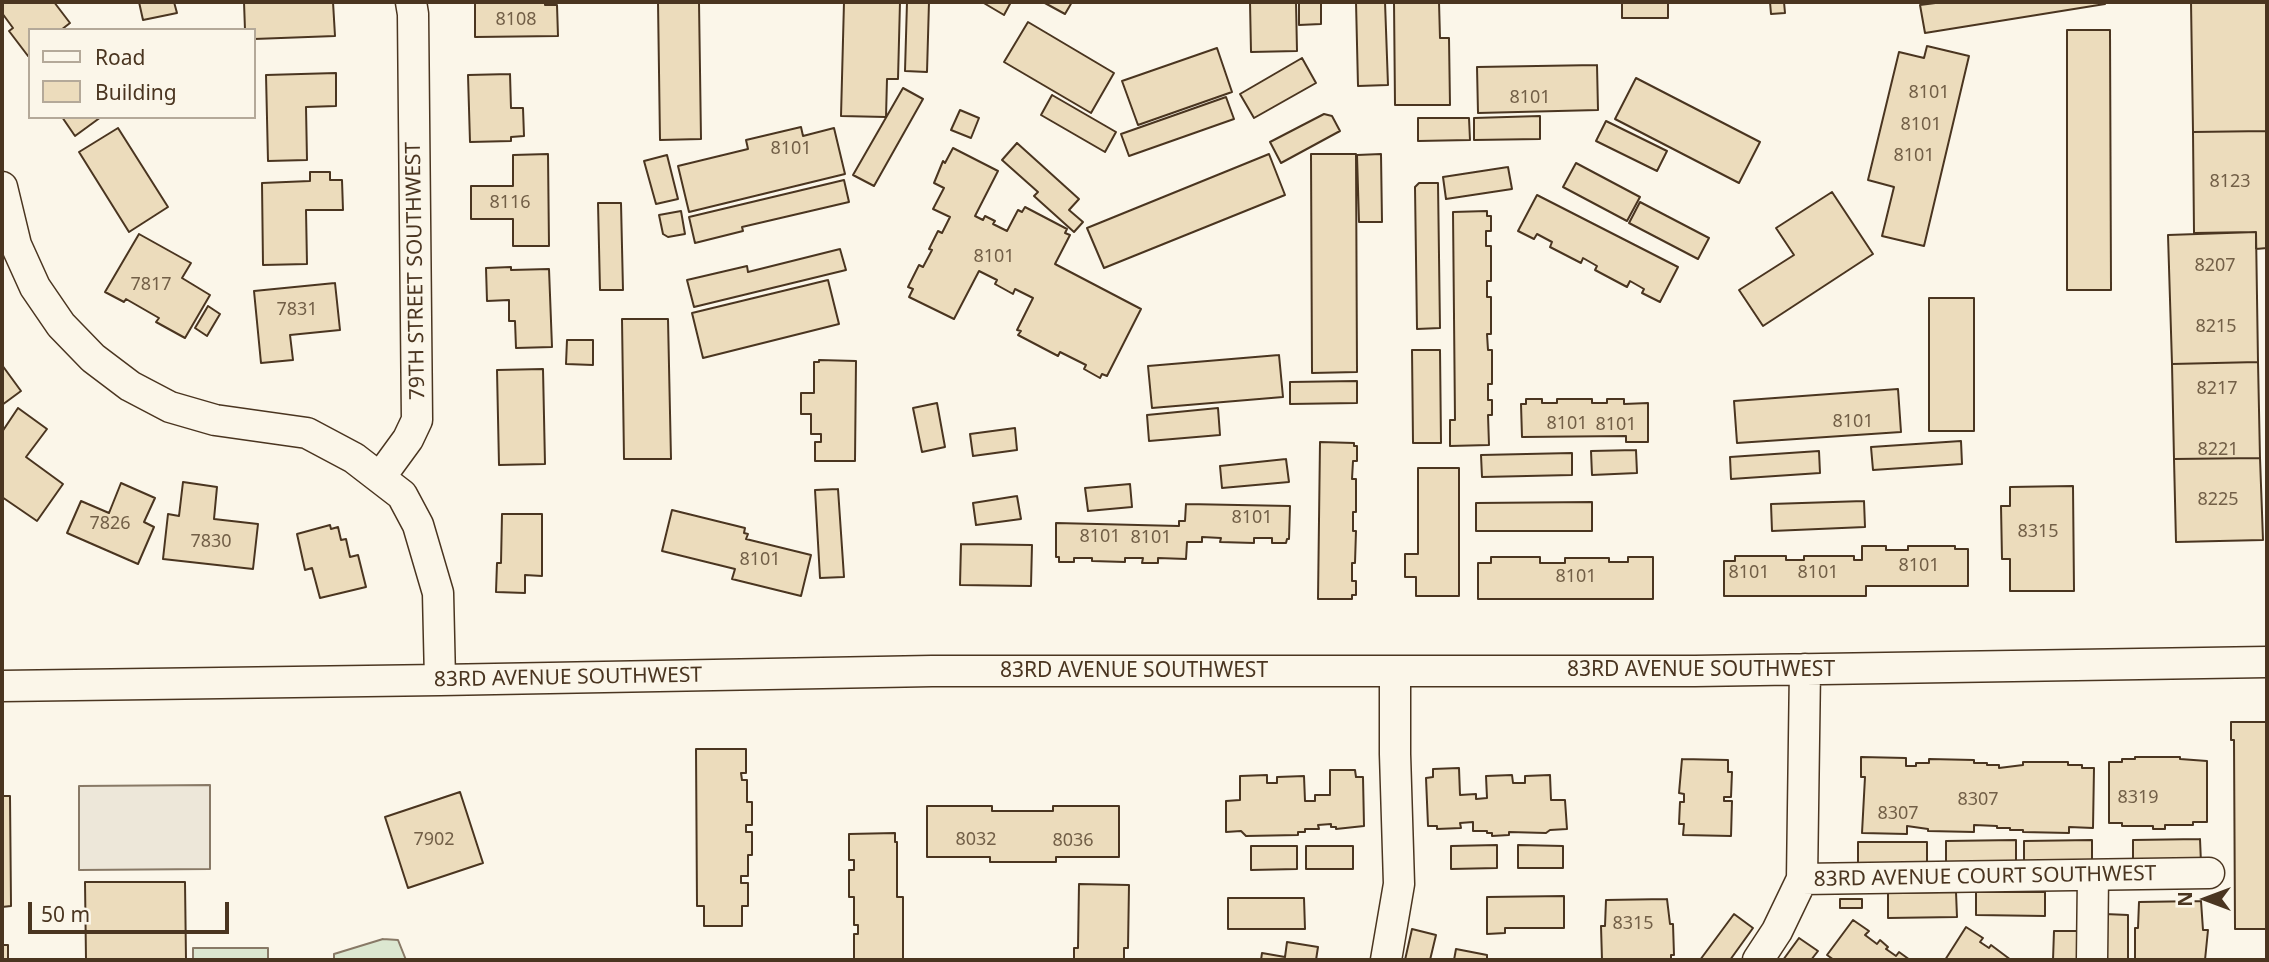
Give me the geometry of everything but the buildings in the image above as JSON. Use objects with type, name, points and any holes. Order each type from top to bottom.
[{"type":"street","name":"79TH STREET SOUTHWEST","points":[[381,476],[408,439],[417,420],[411,2]]},
{"type":"street","points":[[2,187],[16,245],[35,287],[61,325],[93,358],[130,386],[170,407],[215,420],[307,433],[354,458],[381,476],[402,495],[418,525],[438,593],[440,680]]},
{"type":"street","name":"83RD AVENUE SOUTHWEST","points":[[2,686],[932,671],[1805,670],[2267,662]]},
{"type":"street","points":[[1758,960],[1777,932],[1802,879],[1805,670]]},
{"type":"street","points":[[1386,960],[1399,884],[1395,672]]},
{"type":"street","name":"83RD AVENUE COURT SOUTHWEST","points":[[1802,879],[2209,873]]},
{"type":"street","points":[[2092,960],[2093,876]]},
{"type":"green space","points":[[383,939],[398,940],[406,960],[334,960],[334,954]]},
{"type":"green space","points":[[193,948],[268,948],[268,960],[193,960]]},
{"type":"shaded area","points":[[210,785],[210,869],[79,870],[79,786]]}]
